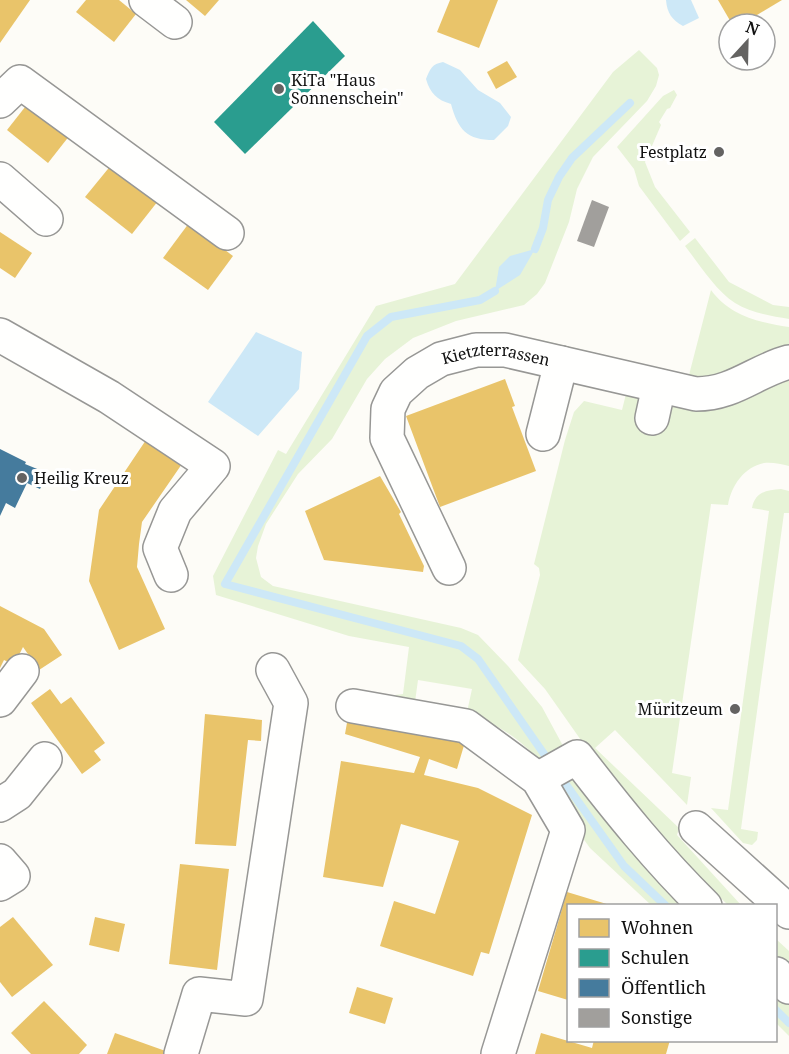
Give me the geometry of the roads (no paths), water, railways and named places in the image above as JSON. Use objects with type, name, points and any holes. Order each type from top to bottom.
[{"type":"street","points":[[146,0],[175,22]]},
{"type":"street","points":[[0,101],[20,82],[227,233]]},
{"type":"street","points":[[0,179],[46,219]]},
{"type":"street","points":[[0,335],[109,397],[213,466],[175,511],[160,548],[171,575]]},
{"type":"street","name":"Kietzterrassen","points":[[448,568],[387,438],[388,409],[396,392],[417,373],[441,359],[476,350],[506,350],[696,394],[712,394],[732,389],[789,362]]},
{"type":"street","points":[[543,434],[561,363]]},
{"type":"street","points":[[652,418],[659,386]]},
{"type":"street","points":[[181,1054],[199,994],[246,999],[291,703],[273,670]]},
{"type":"street","points":[[0,700],[22,671]]},
{"type":"street","points":[[353,706],[466,726],[557,769],[627,822],[680,882],[703,904]]},
{"type":"street","points":[[0,805],[17,794],[45,759]]},
{"type":"street","points":[[498,1054],[568,830],[557,769]]},
{"type":"street","points":[[696,828],[789,912]]},
{"type":"street","points":[[0,861],[13,876],[0,884]]},
{"type":"street","points":[[777,975],[789,987]]},
{"type":"water","points":[[666,0],[691,0],[699,18],[683,26],[671,16]]},
{"type":"water","points":[[443,62],[460,70],[478,90],[500,103],[511,117],[508,126],[494,140],[477,138],[465,132],[457,121],[451,104],[438,98],[432,92],[426,79],[432,67]]},
{"type":"water","points":[[535,249],[520,275],[495,291],[499,267],[510,256]]},
{"type":"water","points":[[256,332],[302,352],[299,389],[258,436],[208,402]]},
{"type":"waterway","points":[[535,249],[543,228],[548,200],[559,177],[572,158],[630,103]]},
{"type":"waterway","points":[[495,291],[480,300],[391,317],[367,336],[225,584],[461,646],[478,659],[551,764]]},
{"type":"waterway","points":[[560,776],[624,866],[664,904]]},
{"type":"waterway","points":[[777,1011],[789,1023]]},
{"type":"place","name":"KiTa \"Haus Sonnenschein\"","points":[[279,89]]},
{"type":"place","name":"Festplatz","points":[[719,152]]},
{"type":"place","name":"Heilig Kreuz","points":[[22,478]]},
{"type":"place","name":"Müritzeum","points":[[735,709]]}]
